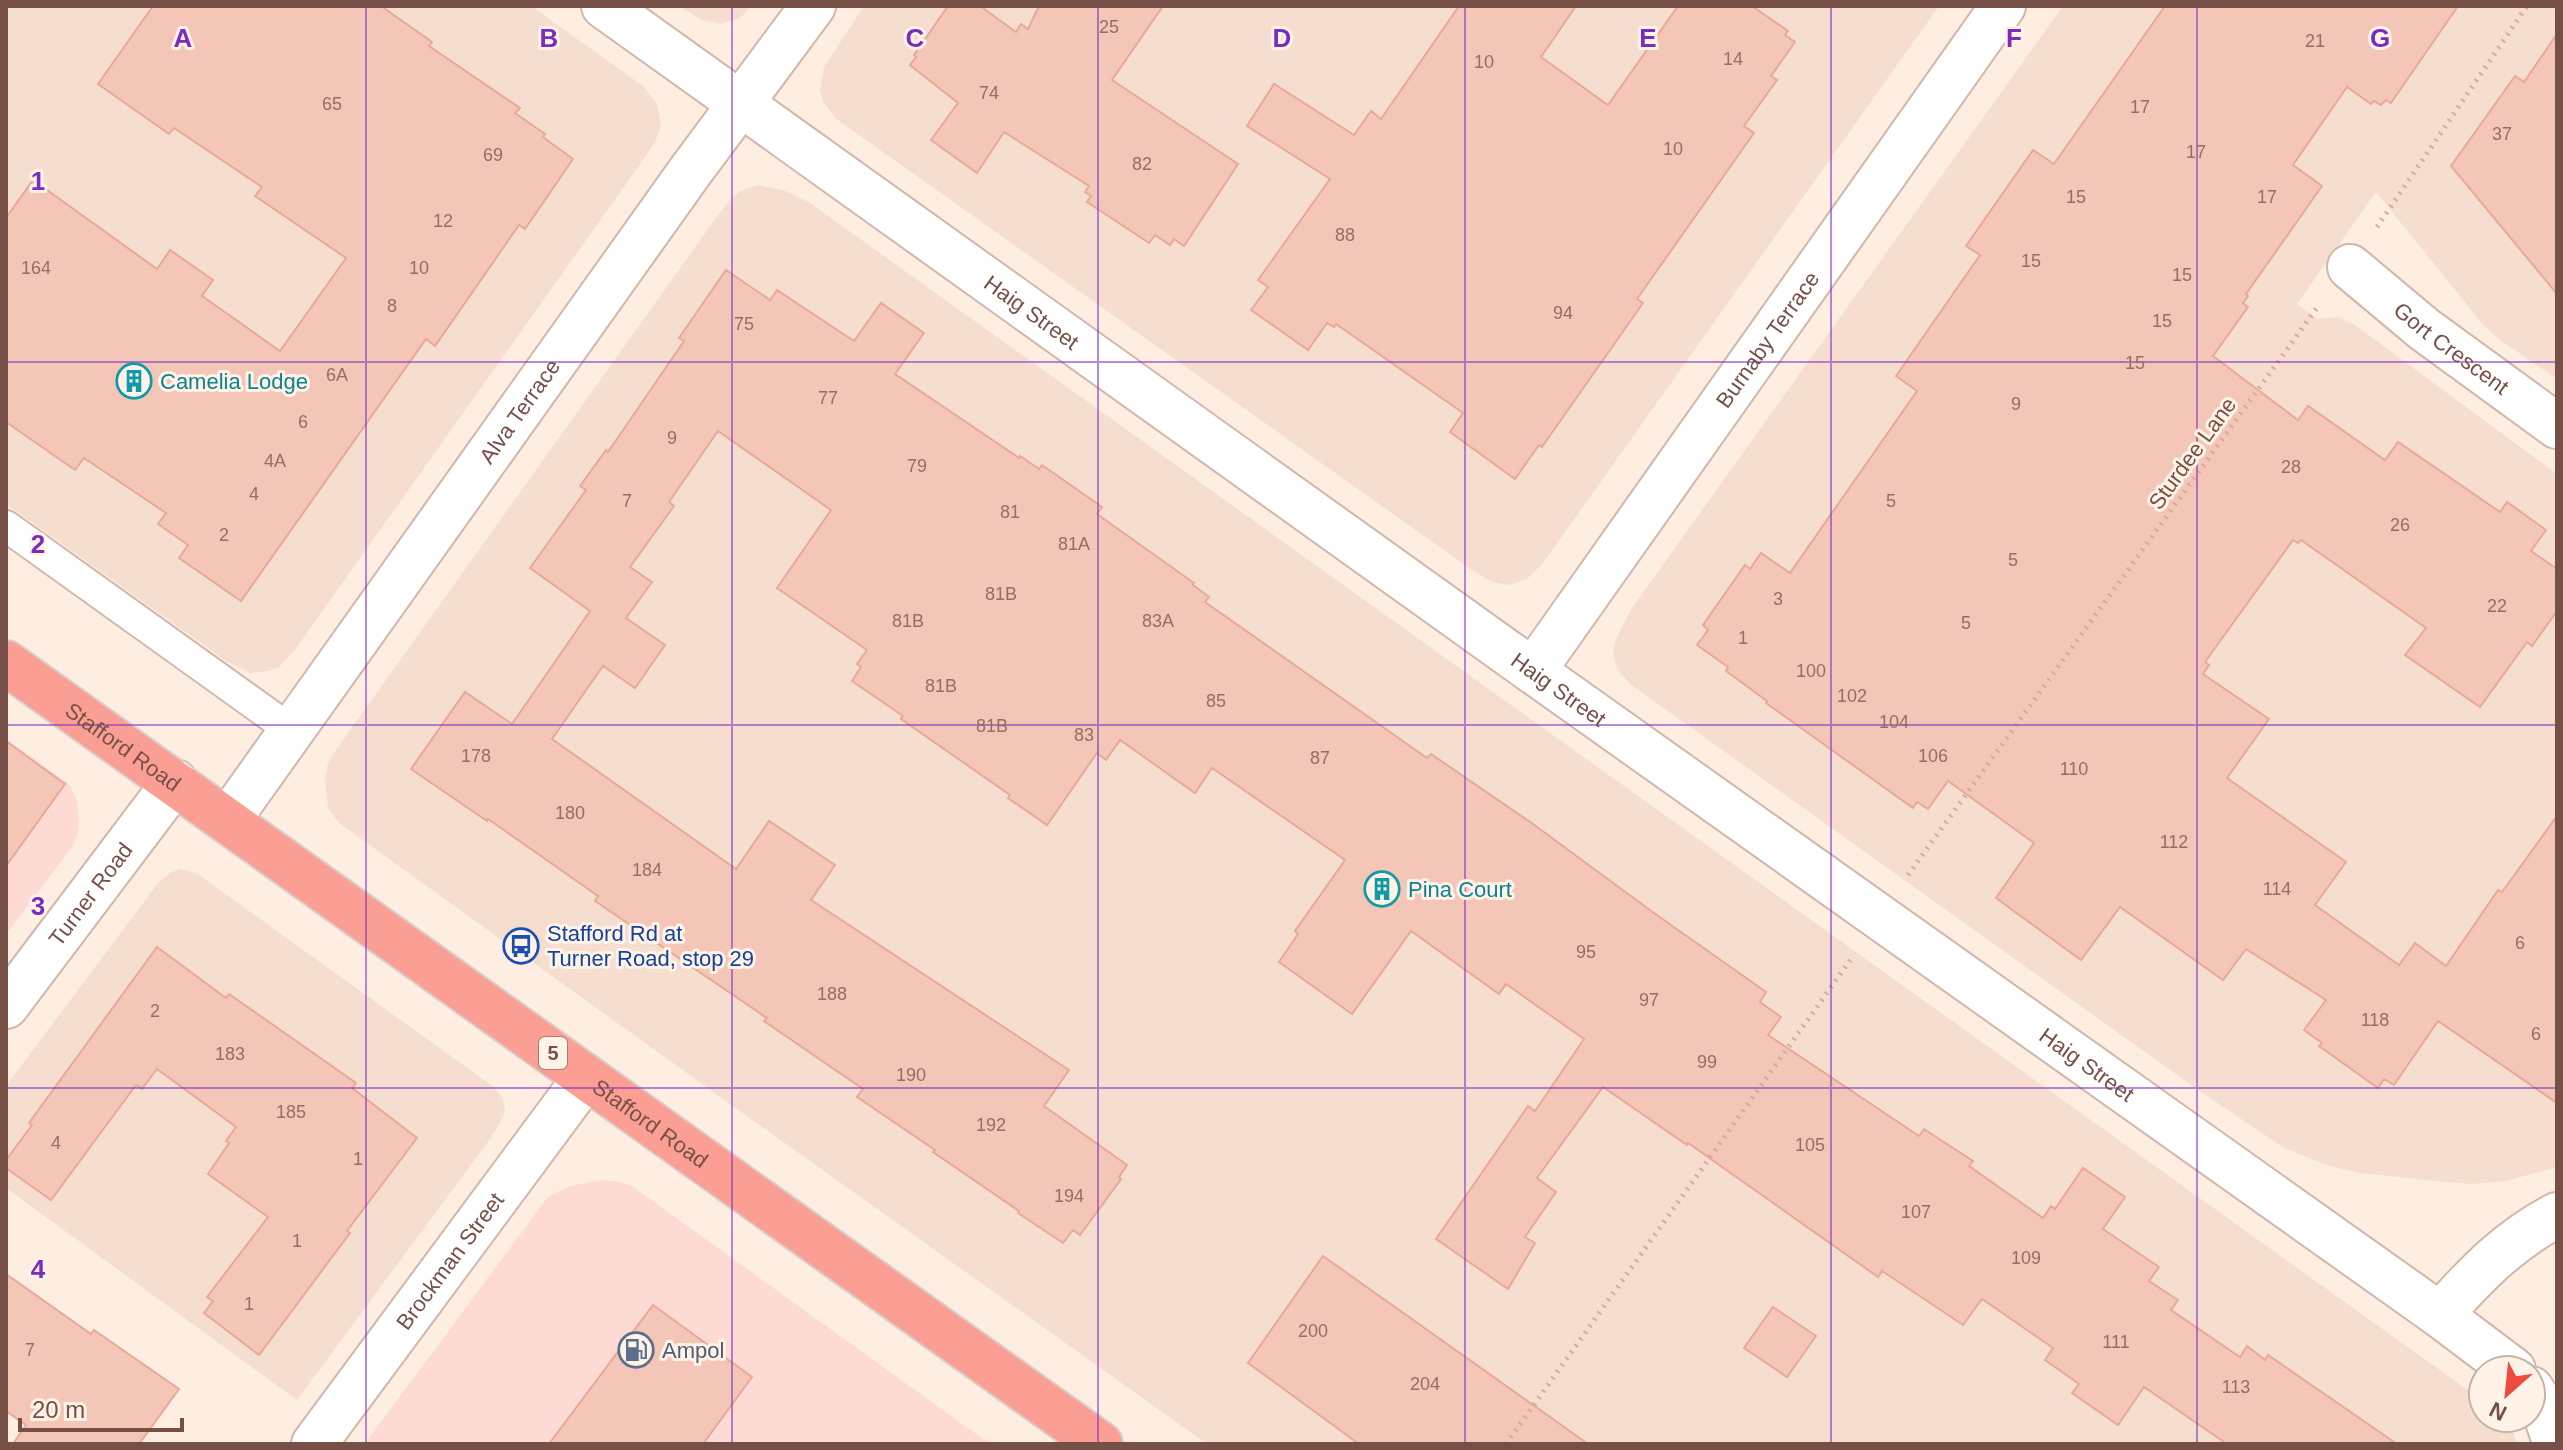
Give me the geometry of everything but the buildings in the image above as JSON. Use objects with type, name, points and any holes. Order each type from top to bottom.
[{"type":"highway","name":"Stafford Road","points":[[6,663],[1100,1444]]},
{"type":"street","name":"Haig Street","points":[[604,6],[2492,1354]]},
{"type":"street","name":"Alva Terrace","points":[[228,820],[689,173],[813,6]]},
{"type":"street","name":"Burnaby Terrace","points":[[1533,671],[2003,6]]},
{"type":"street","name":"Gort Crescent","points":[[2350,267],[2424,329],[2557,426]]},
{"type":"street","name":"Turner Road","points":[[6,1006],[175,782]]},
{"type":"street","name":"Brockman Street","points":[[314,1444],[586,1077]]},
{"type":"street","points":[[2440,1315],[2500,1252],[2557,1215]]},
{"type":"street","points":[[2547,1416],[2556,1444]]},
{"type":"lane","points":[[6,526],[292,731]]},
{"type":"path","name":"Sturdee Lane","points":[[1506,1444],[1920,858],[2300,330],[2350,267],[2527,6]]},
{"type":"shaded area","points":[[6,6],[531,6],[643,86],[657,104],[661,126],[643,160],[294,651],[279,667],[250,673],[229,663],[6,504]]},
{"type":"shaded area","points":[[679,6],[751,6],[740,18],[721,24],[702,20]]},
{"type":"shaded area","points":[[864,6],[1939,6],[1543,563],[1528,578],[1511,585],[1492,582],[1472,570],[835,118],[823,101],[820,89],[824,67]]},
{"type":"shaded area","points":[[2063,6],[2557,6],[2557,379],[2484,326],[2376,192],[2297,304],[2318,319],[2338,317],[2355,325],[2557,474],[2557,1167],[2506,1181],[2472,1184],[2360,1173],[2329,1166],[2284,1148],[1630,684],[1617,669],[1613,652],[1616,639],[1632,608]]},
{"type":"shaded area","points":[[757,185],[783,190],[810,203],[2467,1390],[2467,1434],[2514,1434],[2517,1444],[1207,1444],[339,823],[328,808],[325,778],[328,763],[338,747],[718,215],[741,191]]},
{"type":"shaded area","points":[[6,739],[68,783],[77,800],[79,823],[72,847],[6,934]]},
{"type":"shaded area","points":[[180,869],[196,873],[213,885],[491,1085],[503,1098],[505,1111],[490,1139],[297,1400],[6,1188],[6,1086],[158,883]]},
{"type":"shaded area","points":[[603,1180],[632,1186],[990,1444],[368,1444],[366,1442],[548,1197],[570,1186]]},
{"type":"place","name":"Camelia Lodge","points":[[134,381]]},
{"type":"place","name":"Pina Court","points":[[1382,889]]},
{"type":"place","name":"Stafford Rd at Turner Road, stop 29","points":[[521,946]]},
{"type":"place","name":"Ampol","points":[[636,1350]]}]
